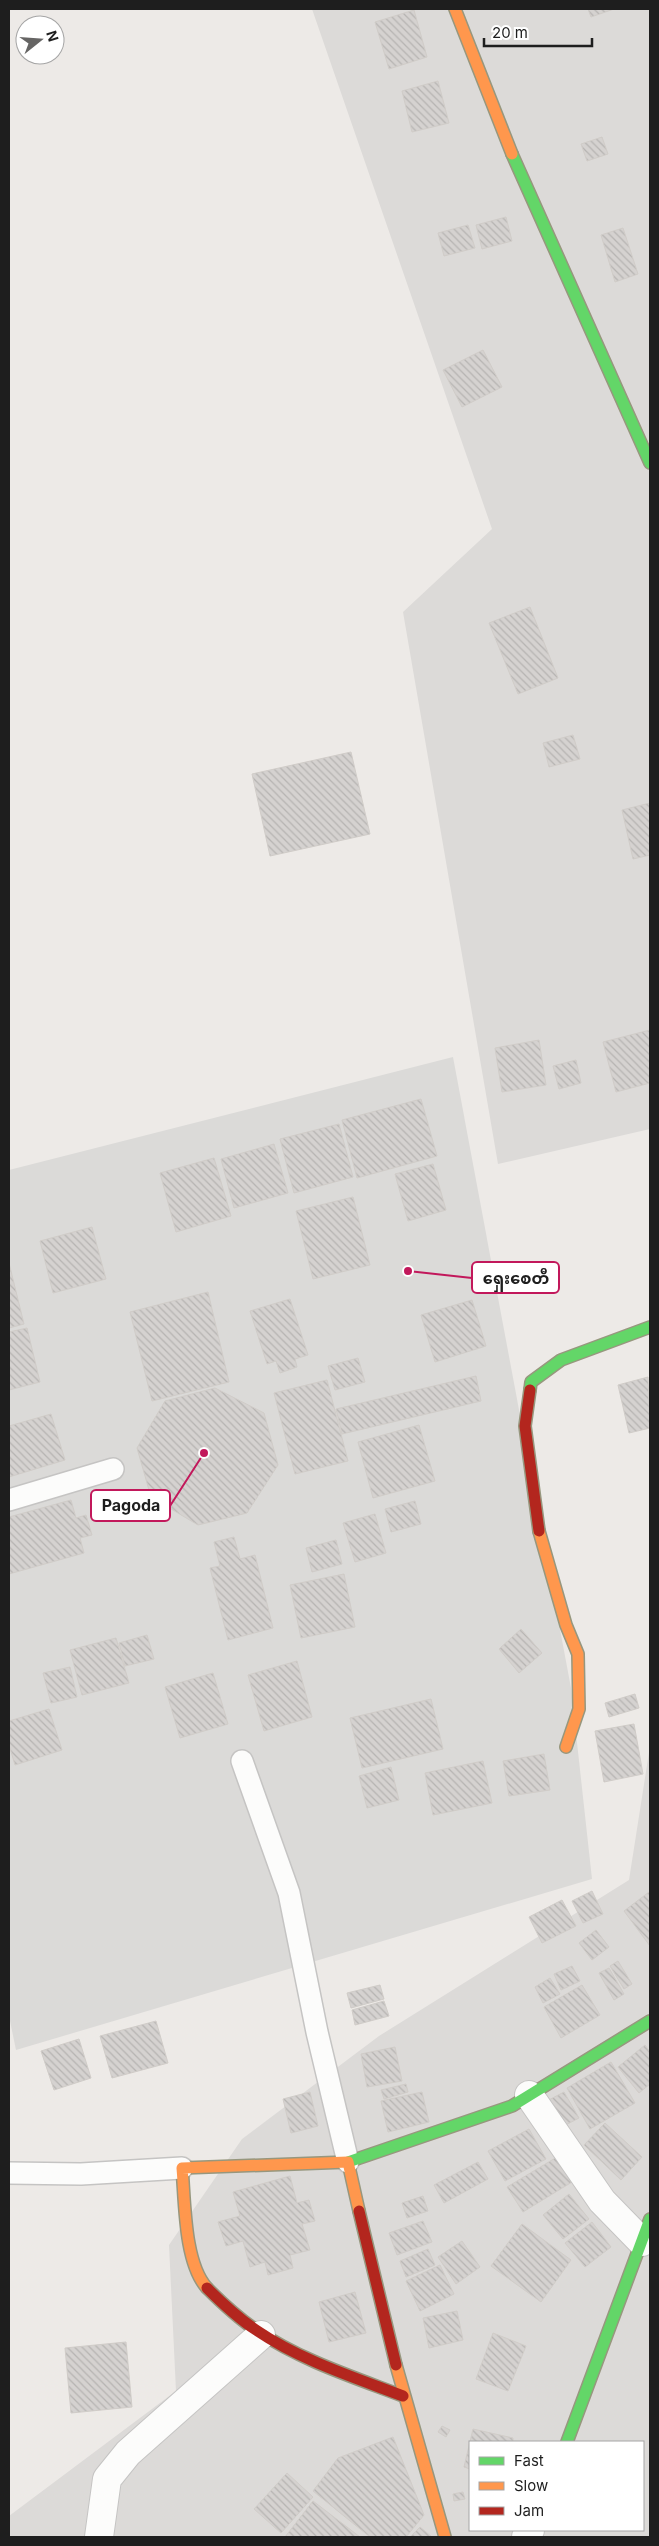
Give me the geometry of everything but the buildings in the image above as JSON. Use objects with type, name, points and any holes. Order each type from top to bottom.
[{"type":"street","points":[[455,9],[545,232],[650,463]]},
{"type":"street","points":[[566,1747],[580,1709],[578,1654],[566,1625],[540,1539],[525,1426],[531,1382],[561,1360],[650,1327]]},
{"type":"street","points":[[403,2396],[333,2368],[261,2335],[232,2313],[199,2279],[190,2244],[182,2168],[348,2162],[512,2106],[650,2021]]},
{"type":"street","points":[[528,2096],[602,2201],[646,2230],[567,2441]]},
{"type":"street","points":[[348,2162],[403,2396],[445,2537]]},
{"type":"street","points":[[99,2537],[107,2478],[128,2453],[261,2335]]},
{"type":"lane","points":[[9,1500],[113,1470]]},
{"type":"lane","points":[[242,1761],[289,1893],[317,2032],[348,2162]]},
{"type":"lane","points":[[9,2173],[81,2174],[182,2168]]},
{"type":"shaded area","points":[[312,9],[650,9],[650,1129],[498,1164],[403,612],[492,529]]},
{"type":"shaded area","points":[[453,1057],[571,1688],[592,1879],[16,2050],[9,2016],[9,1170]]},
{"type":"shaded area","points":[[650,1746],[650,2537],[9,2537],[9,2516],[176,2391],[169,2245],[242,2139],[379,2036],[629,1880]]},
{"type":"traffic: fast","points":[[512,154],[650,463]]},
{"type":"traffic: fast","points":[[530,1390],[531,1382],[561,1360],[650,1327]]},
{"type":"traffic: fast","points":[[348,2162],[512,2106],[650,2021]]},
{"type":"traffic: fast","points":[[567,2441],[650,2219]]},
{"type":"traffic: slow","points":[[455,9],[512,154]]},
{"type":"traffic: slow","points":[[539,1531],[566,1625],[578,1654],[579,1709],[566,1747]]},
{"type":"traffic: slow","points":[[207,2288],[199,2277],[190,2248],[185,2214],[182,2168],[348,2162],[359,2211]]},
{"type":"traffic: slow","points":[[396,2365],[445,2537]]},
{"type":"traffic: jam","points":[[530,1390],[525,1426],[539,1531]]},
{"type":"traffic: jam","points":[[359,2211],[396,2365]]},
{"type":"traffic: jam","points":[[207,2288],[224,2305],[273,2341],[327,2367],[403,2396]]},
{"type":"place","name":"ရှေးစေတီ","points":[[408,1271]]},
{"type":"place","name":"Pagoda","points":[[204,1453]]}]
